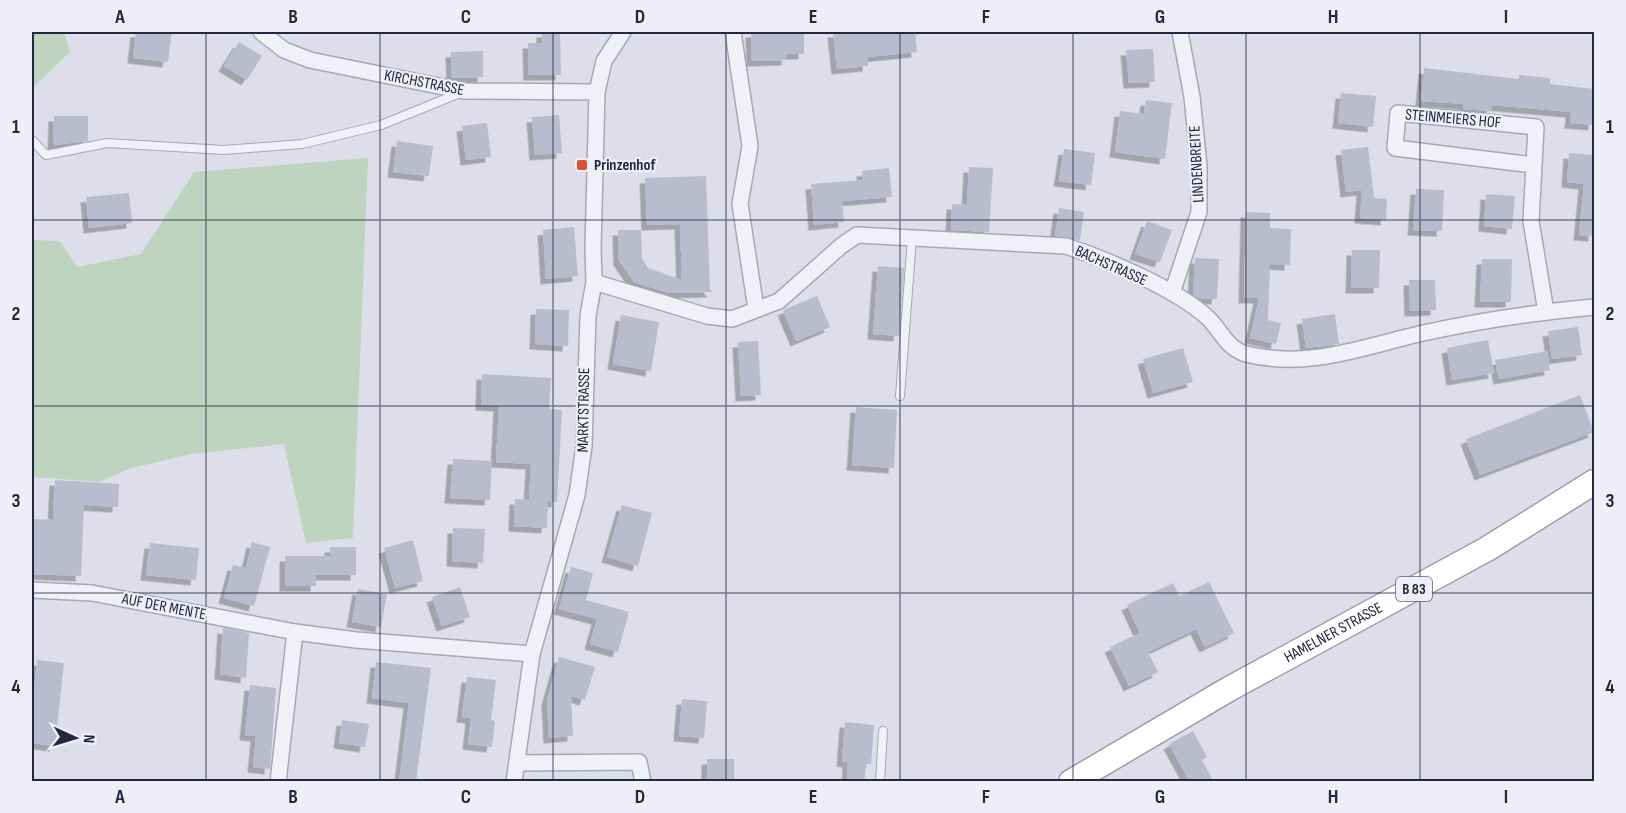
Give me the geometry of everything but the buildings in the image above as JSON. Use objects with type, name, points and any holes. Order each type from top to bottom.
[{"type":"main road","name":"HAMELNER STRASSE","points":[[1071,782],[1229,689],[1487,549],[1594,482]]},
{"type":"street","name":"KIRCHSTRASSE","points":[[261,32],[284,50],[310,60],[463,91],[597,92]]},
{"type":"street","points":[[733,32],[750,146],[740,204],[756,309]]},
{"type":"street","name":"LINDENBREITE","points":[[1172,293],[1199,212],[1199,166],[1192,97],[1180,32]]},
{"type":"street","name":"MARKTSTRASSE","points":[[514,782],[532,654],[577,495],[584,446],[588,316],[594,282],[592,248],[597,92],[604,62],[621,34]]},
{"type":"street","name":"STEINMEIERS HOF","points":[[1533,165],[1395,148],[1398,113],[1536,127],[1531,221],[1546,312]]},
{"type":"street","name":"BACHSTRASSE","points":[[594,282],[707,316],[732,319],[780,301],[841,246],[857,235],[1066,246],[1091,254],[1172,293],[1207,318],[1226,343],[1244,353],[1290,360],[1354,353],[1427,332],[1546,312],[1594,307]]},
{"type":"street","name":"AUF DER MENTE","points":[[32,590],[92,593],[295,632],[356,640],[532,654]]},
{"type":"street","points":[[278,782],[295,632]]},
{"type":"street","points":[[517,763],[639,762],[643,782]]},
{"type":"lane","points":[[32,140],[46,155],[107,143],[224,150],[303,144],[381,125],[463,91]]},
{"type":"lane","points":[[900,396],[912,238]]},
{"type":"lane","points":[[880,782],[883,731]]},
{"type":"green space","points":[[32,32],[64,32],[70,52],[32,88]]},
{"type":"green space","points":[[368,158],[353,538],[306,543],[284,444],[191,454],[128,469],[100,482],[32,477],[32,240],[60,241],[77,267],[141,254],[194,172]]},
{"type":"place","name":"Prinzenhof","points":[[582,165]]}]
